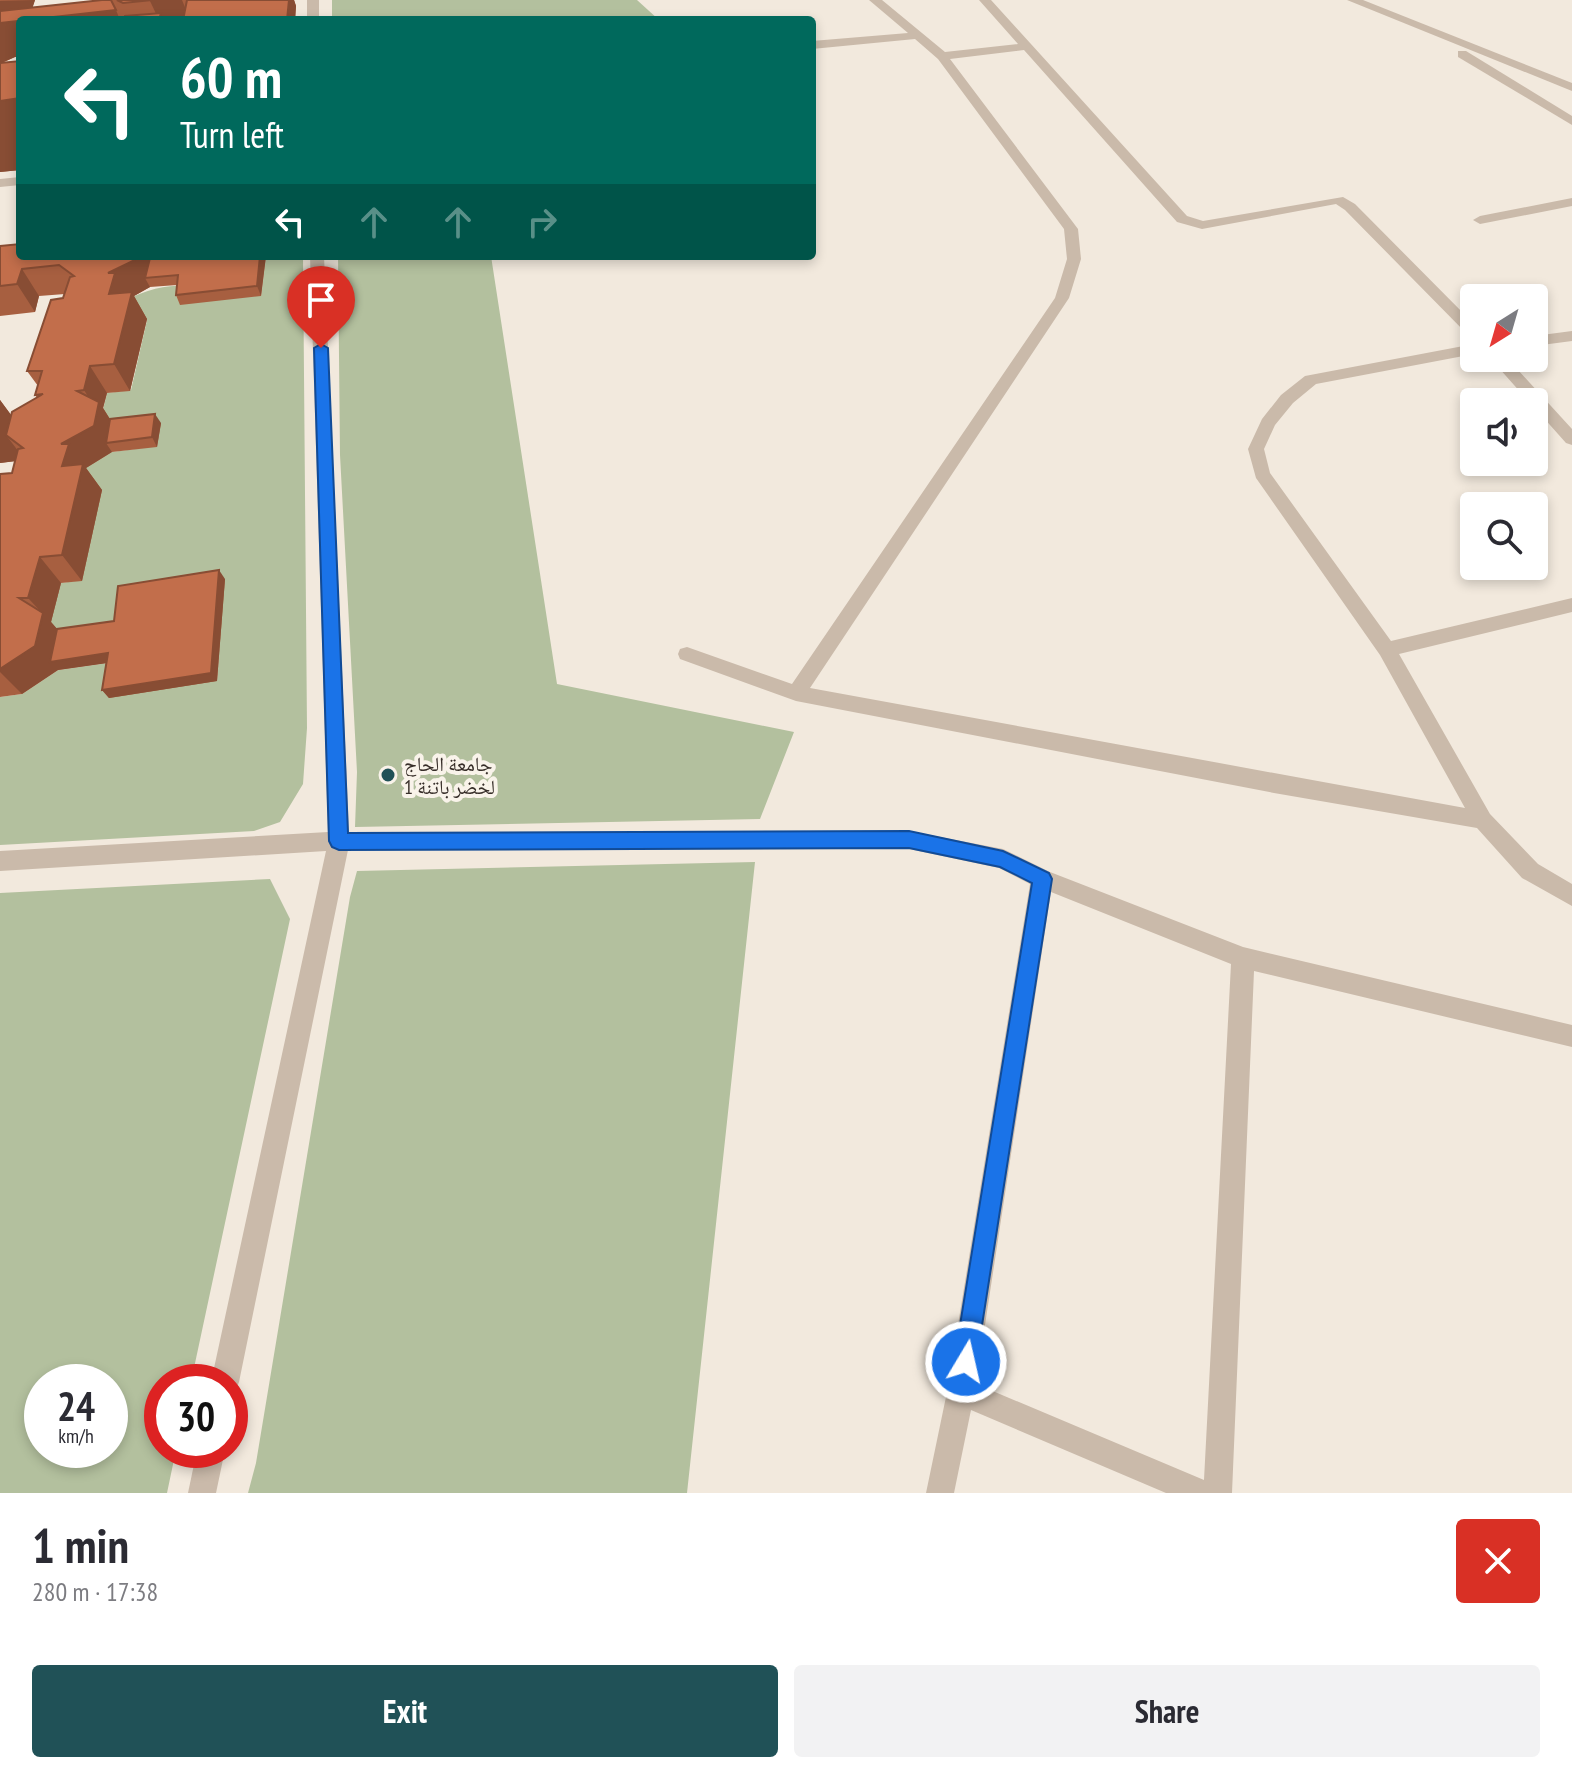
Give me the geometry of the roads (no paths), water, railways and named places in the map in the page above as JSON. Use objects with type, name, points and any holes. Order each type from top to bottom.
[{"type":"street","points":[[796,693],[1062,298],[1074,259],[1071,229],[942,56],[875,0]]},
{"type":"street","points":[[985,0],[1182,219],[1202,225],[1338,200],[1350,207],[1460,319]]},
{"type":"street","points":[[1353,0],[1572,87]]},
{"type":"street","points":[[1414,25],[1572,121]]},
{"type":"street","points":[[816,45],[915,36]]},
{"type":"street","points":[[942,56],[1029,46]]},
{"type":"street","points":[[1480,220],[1572,202]]},
{"type":"street","points":[[229,1364],[339,841],[317,260]]},
{"type":"street","points":[[1548,339],[1572,336]]},
{"type":"street","points":[[1460,352],[1311,380],[1277,411],[1256,449],[1262,474],[1387,650],[1483,820],[1530,871],[1572,896]]},
{"type":"street","points":[[1511,372],[1572,439]]},
{"type":"street","points":[[1387,650],[1572,605]]},
{"type":"street","points":[[687,654],[796,693],[1274,784],[1483,820]]},
{"type":"street","points":[[0,861],[339,841],[909,840],[1003,859],[1042,879],[1243,958],[1572,1036]]},
{"type":"street","points":[[940,1493],[961,1392],[1042,879]]},
{"type":"street","points":[[1218,1493],[1243,958]]},
{"type":"street","points":[[961,1392],[1200,1493]]},
{"type":"street","points":[[202,1493],[207,1468]]},
{"type":"place","name":"جامعة الحاج لخضر باتنة 1","points":[[388,775]]}]
